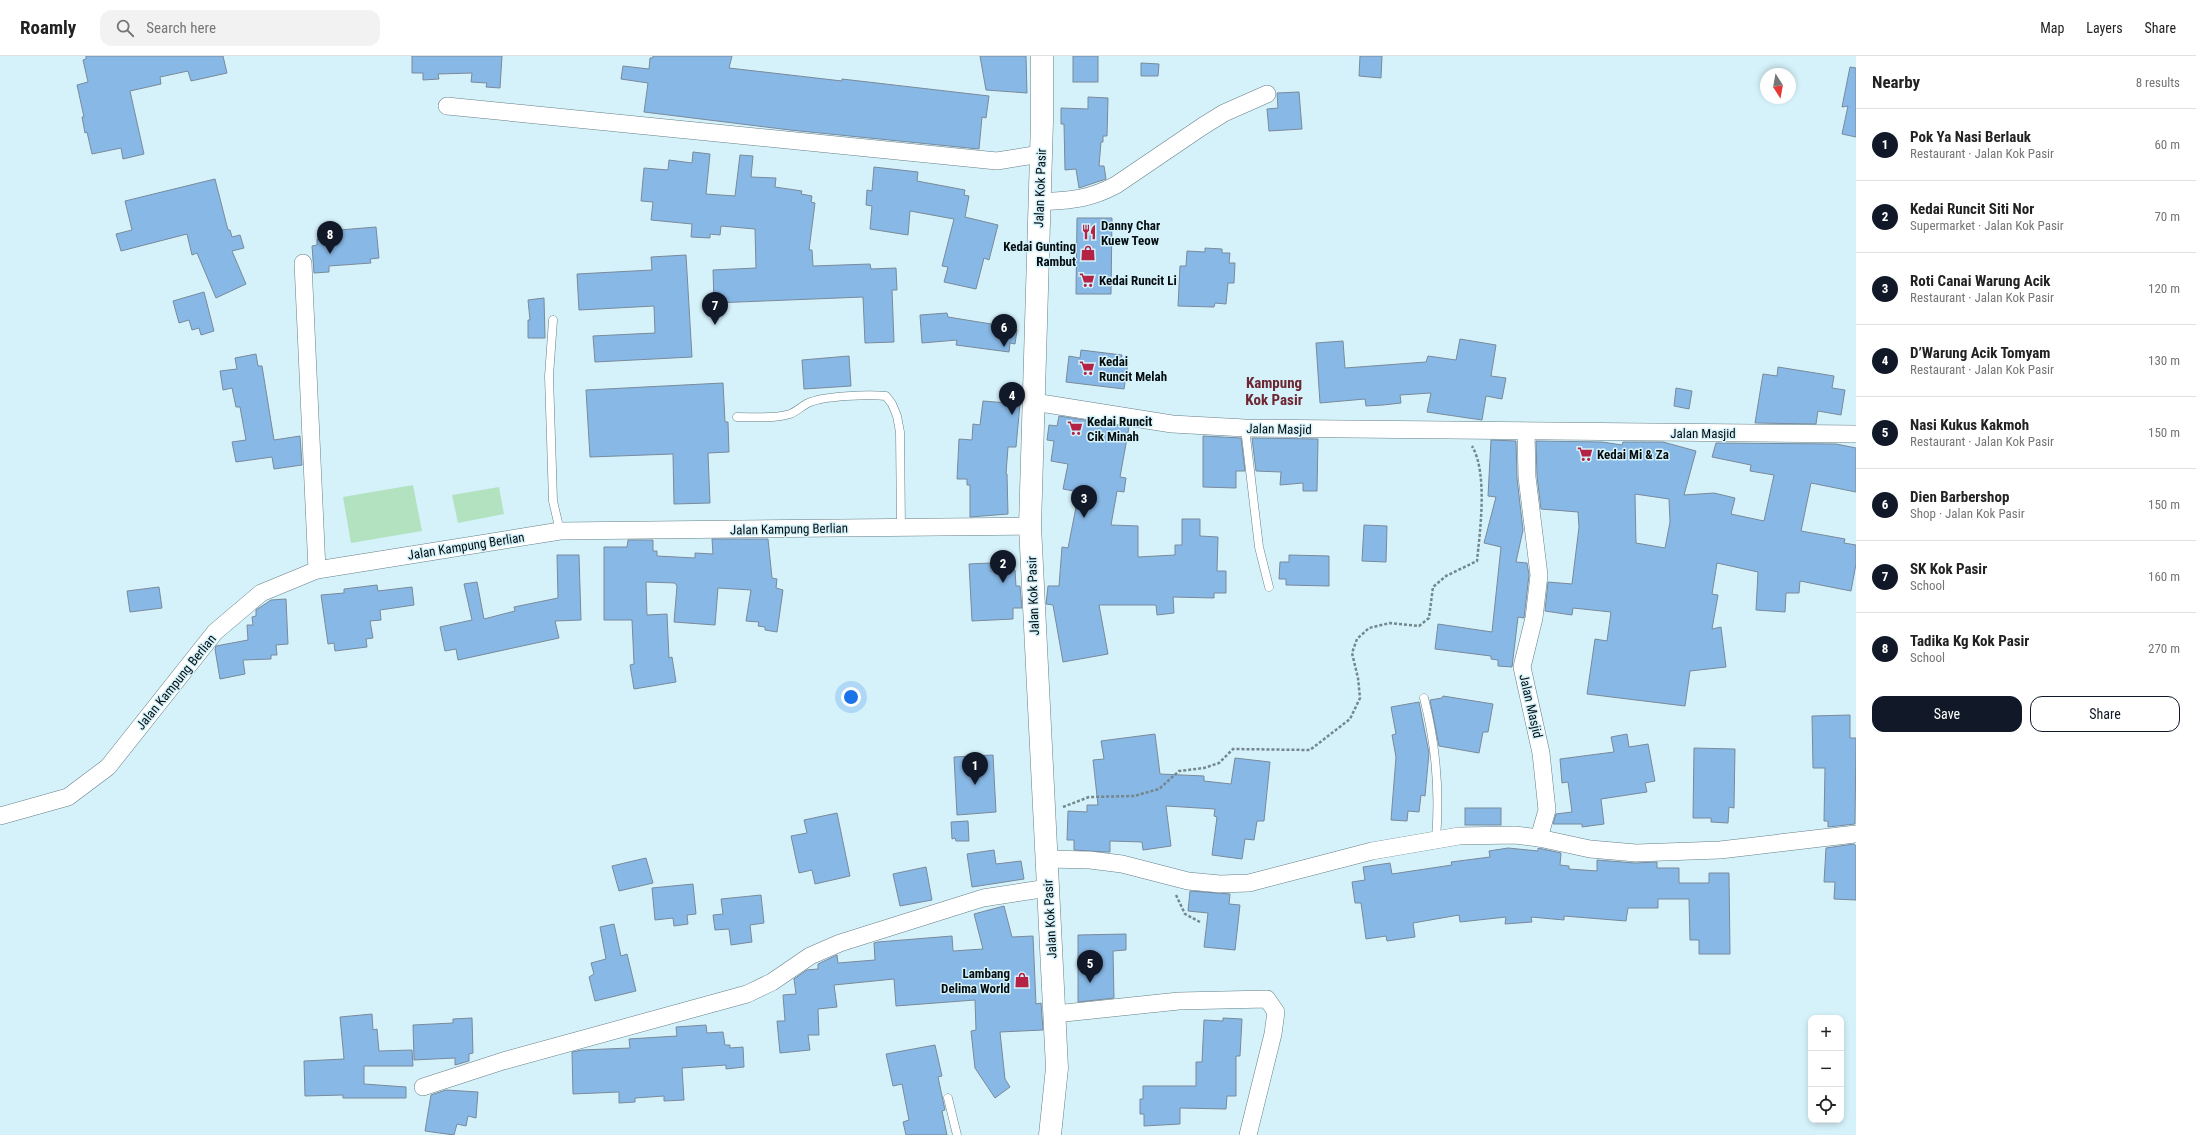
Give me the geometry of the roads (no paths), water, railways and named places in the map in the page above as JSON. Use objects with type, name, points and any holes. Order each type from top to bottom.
[{"type":"street","name":"Jalan Kok Pasir","points":[[1042,56],[1040,202],[1030,526],[1057,1068],[1050,1135]]},
{"type":"street","points":[[1040,202],[1084,199],[1100,194],[1116,186],[1219,116],[1267,94]]},
{"type":"street","points":[[447,106],[996,161],[1041,154]]},
{"type":"street","points":[[303,263],[317,570]]},
{"type":"street","name":"Jalan Masjid","points":[[1034,402],[1172,424],[1245,428],[1526,432],[1856,434]]},
{"type":"street","name":"Jalan Masjid","points":[[1526,432],[1527,477],[1539,575],[1534,618],[1522,667],[1541,753],[1548,810],[1539,838]]},
{"type":"street","name":"Jalan Kampung Berlian","points":[[0,816],[68,797],[108,767],[215,632],[261,593],[317,570],[560,531],[1030,526]]},
{"type":"street","points":[[1047,859],[1103,862],[1158,873],[1188,881],[1220,884],[1249,883],[1372,850],[1436,839],[1487,835],[1539,838],[1590,849],[1636,853],[1679,852],[1763,846],[1856,834]]},
{"type":"street","points":[[423,1087],[503,1061],[747,994],[772,982],[804,960],[840,943],[983,898],[1048,888]]},
{"type":"street","points":[[1055,1014],[1179,1001],[1267,999],[1276,1012],[1273,1034],[1248,1135]]},
{"type":"lane","points":[[553,320],[549,384],[553,501],[560,531]]},
{"type":"lane","points":[[737,417],[780,416],[791,414],[809,402],[820,400],[872,394],[886,396],[897,416],[900,432],[901,527]]},
{"type":"lane","points":[[1245,428],[1259,547],[1269,587]]},
{"type":"lane","points":[[1424,698],[1432,731],[1437,764],[1438,810],[1436,839]]},
{"type":"lane","points":[[948,1098],[957,1135]]},
{"type":"place","name":"Danny Char Kuew Teow","points":[[1089,232]]},
{"type":"place","name":"Kedai Gunting Rambut","points":[[1088,253]]},
{"type":"place","name":"Tadika Kg Kok Pasir","points":[[330,254]]},
{"type":"place","name":"Kedai Runcit Li","points":[[1087,280]]},
{"type":"place","name":"SK Kok Pasir","points":[[715,325]]},
{"type":"place","name":"Dien Barbershop","points":[[1004,347]]},
{"type":"place","name":"Kedai Runcit Melah","points":[[1087,368]]},
{"type":"place","name":"D’Warung Acik Tomyam","points":[[1012,415]]},
{"type":"place","name":"Kedai Runcit Cik Minah","points":[[1075,428]]},
{"type":"place","name":"Kedai Mi & Za","points":[[1585,454]]},
{"type":"place","name":"Roti Canai Warung Acik","points":[[1084,518]]},
{"type":"place","name":"Kedai Runcit Siti Nor","points":[[1003,583]]},
{"type":"place","name":"Pok Ya Nasi Berlauk","points":[[975,785]]},
{"type":"place","name":"Lambang Delima World","points":[[1022,980]]},
{"type":"place","name":"Nasi Kukus Kakmoh","points":[[1090,983]]},
{"type":"district","name":"Kampung Kok Pasir","points":[[1274,392]]}]
